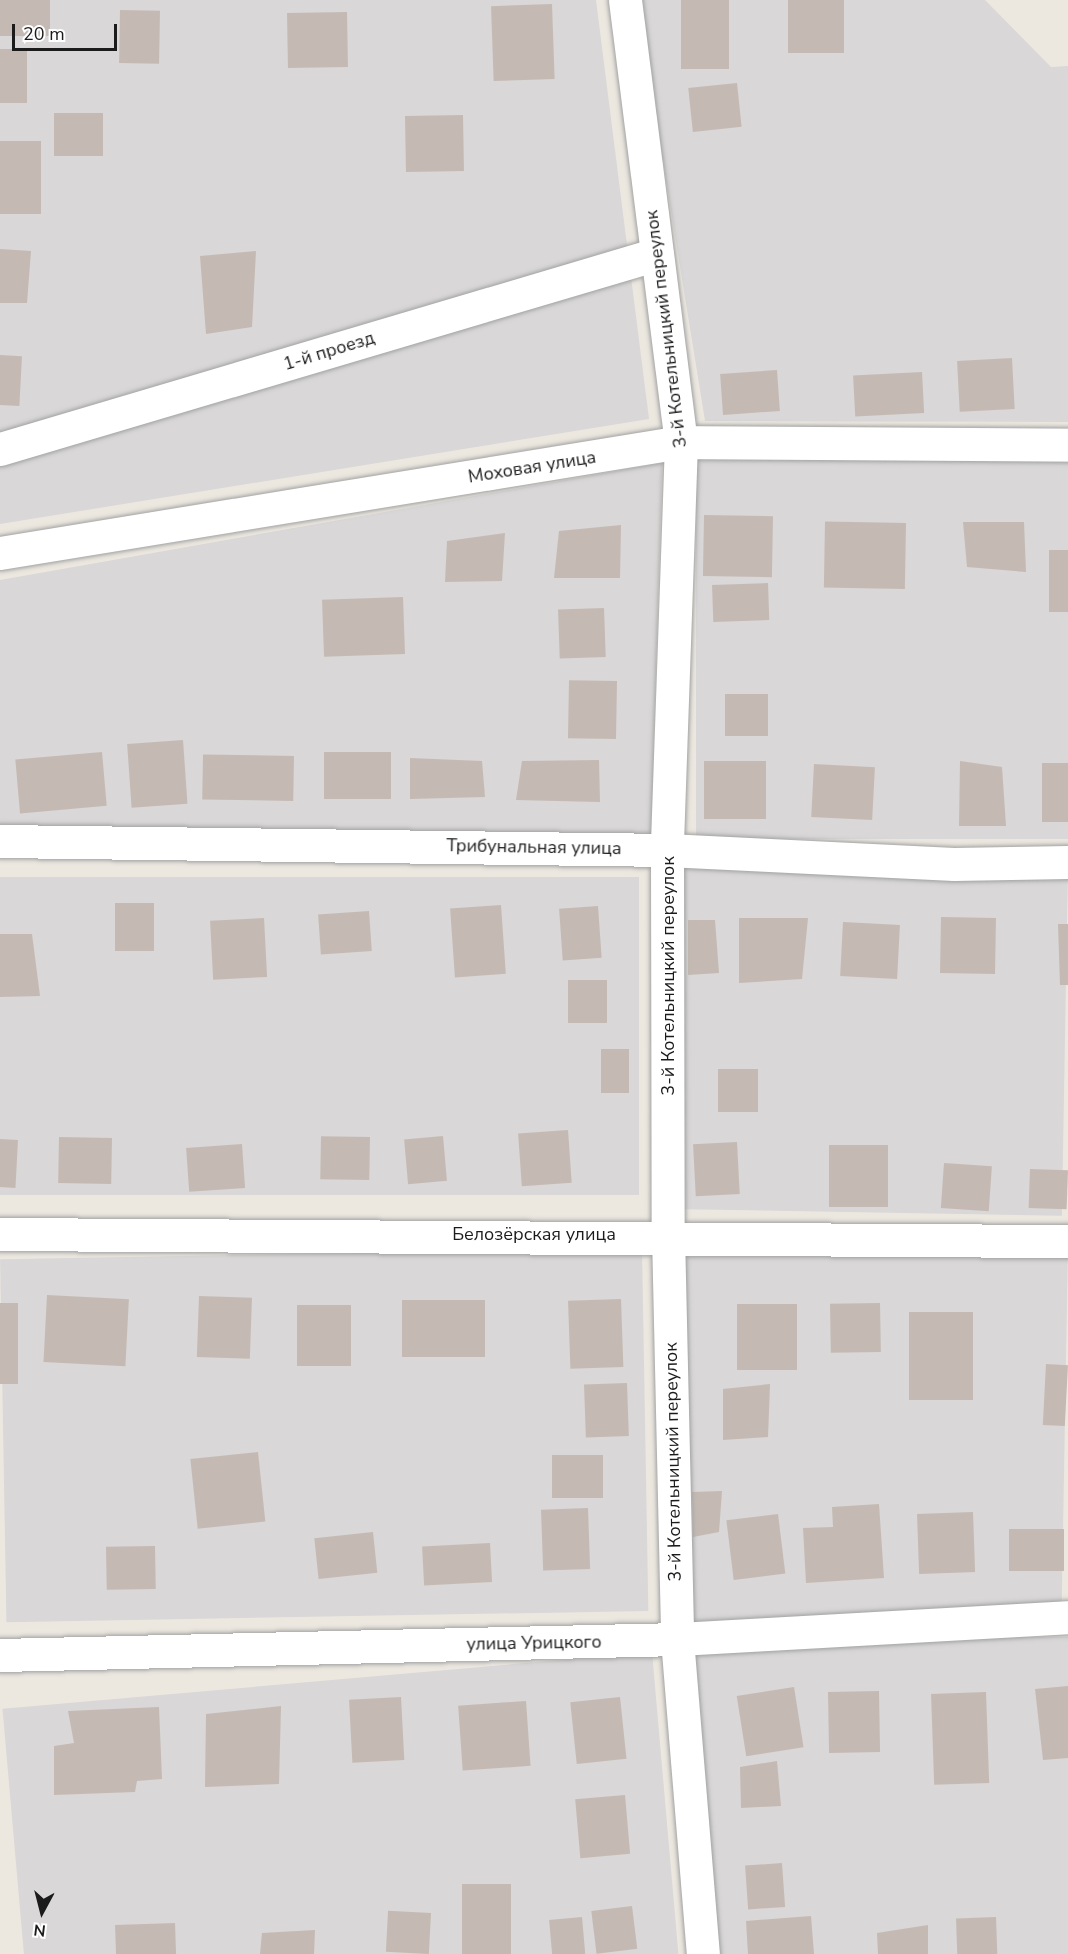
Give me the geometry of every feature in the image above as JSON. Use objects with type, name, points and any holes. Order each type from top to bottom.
[{"type":"street","name":"3-й Котельницкий переулок","points":[[625,0],[681,442],[668,849],[668,1234],[677,1639],[703,1954]]},
{"type":"street","name":"1-й проезд","points":[[0,449],[657,254]]},
{"type":"street","name":"Моховая улица","points":[[0,553],[681,442],[1068,445]]},
{"type":"street","name":"Трибунальная улица","points":[[0,841],[668,849],[954,864],[1068,862]]},
{"type":"street","name":"Белозёрская улица","points":[[0,1234],[668,1234],[1068,1241]]},
{"type":"street","name":"улица Урицкого","points":[[0,1655],[677,1639],[1068,1617]]},
{"type":"shaded area","points":[[0,0],[596,0],[649,419],[0,524]]},
{"type":"shaded area","points":[[637,0],[985,0],[1051,67],[1068,66],[1068,422],[705,421]]},
{"type":"shaded area","points":[[696,457],[1068,457],[1068,839],[696,839]]},
{"type":"shaded area","points":[[662,463],[651,839],[0,830],[0,580]]},
{"type":"shaded area","points":[[676,862],[1068,869],[1062,1216],[670,1209]]},
{"type":"shaded area","points":[[0,877],[639,877],[639,1195],[0,1195]]},
{"type":"shaded area","points":[[678,1241],[1068,1248],[1061,1633],[671,1626]]},
{"type":"shaded area","points":[[642,1248],[648,1611],[6,1622],[0,1259]]},
{"type":"shaded area","points":[[696,1637],[1068,1637],[1068,1954],[696,1954]]},
{"type":"shaded area","points":[[652,1652],[678,1954],[24,1954],[2,1709]]},
{"type":"building","points":[[0,0],[50,0],[50,36],[0,36]]},
{"type":"building","points":[[681,0],[729,0],[729,69],[681,69]]},
{"type":"building","points":[[788,0],[844,0],[844,53],[788,53]]},
{"type":"building","points":[[552,4],[555,79],[494,81],[491,6]]},
{"type":"building","points":[[120,10],[160,11],[159,64],[119,63]]},
{"type":"building","points":[[347,12],[348,67],[288,68],[287,13]]},
{"type":"building","points":[[0,49],[27,49],[27,103],[0,103]]},
{"type":"building","points":[[737,83],[742,127],[693,132],[688,88]]},
{"type":"building","points":[[54,113],[103,113],[103,156],[54,156]]},
{"type":"building","points":[[463,115],[464,171],[406,172],[405,116]]},
{"type":"building","points":[[0,141],[41,141],[41,214],[0,214]]},
{"type":"building","points":[[0,249],[31,251],[27,303],[0,303]]},
{"type":"building","points":[[256,251],[252,327],[206,334],[200,256]]},
{"type":"building","points":[[0,355],[22,356],[19,406],[0,405]]},
{"type":"building","points":[[1012,358],[1015,409],[960,412],[957,361]]},
{"type":"building","points":[[777,370],[780,411],[723,415],[720,374]]},
{"type":"building","points":[[922,372],[924,413],[855,417],[853,376]]},
{"type":"building","points":[[704,515],[773,516],[772,577],[703,576]]},
{"type":"building","points":[[825,522],[906,523],[905,589],[824,588]]},
{"type":"building","points":[[963,522],[1024,522],[1026,572],[967,567]]},
{"type":"building","points":[[621,525],[620,578],[554,578],[559,531]]},
{"type":"building","points":[[505,533],[502,581],[445,582],[447,541]]},
{"type":"building","points":[[1049,550],[1068,550],[1068,612],[1049,612]]},
{"type":"building","points":[[768,583],[769,620],[713,622],[712,585]]},
{"type":"building","points":[[403,597],[405,654],[324,657],[322,600]]},
{"type":"building","points":[[604,608],[606,657],[560,659],[558,610]]},
{"type":"building","points":[[569,680],[617,681],[616,739],[568,738]]},
{"type":"building","points":[[725,694],[768,694],[768,736],[725,736]]},
{"type":"building","points":[[183,740],[187,804],[132,808],[127,744]]},
{"type":"building","points":[[102,752],[107,806],[20,813],[15,760]]},
{"type":"building","points":[[324,752],[391,752],[391,799],[324,799]]},
{"type":"building","points":[[203,754],[294,756],[293,801],[202,799]]},
{"type":"building","points":[[410,758],[482,761],[485,797],[410,799]]},
{"type":"building","points":[[599,760],[600,802],[516,800],[522,761]]},
{"type":"building","points":[[704,761],[766,761],[766,819],[704,819]]},
{"type":"building","points":[[960,761],[1002,767],[1006,826],[959,826]]},
{"type":"building","points":[[1042,763],[1068,763],[1068,822],[1042,822]]},
{"type":"building","points":[[814,764],[875,767],[872,820],[811,817]]},
{"type":"building","points":[[115,903],[154,903],[154,951],[115,951]]},
{"type":"building","points":[[501,905],[506,974],[455,977],[450,909]]},
{"type":"building","points":[[598,906],[602,958],[563,961],[559,909]]},
{"type":"building","points":[[369,911],[372,951],[321,954],[318,915]]},
{"type":"building","points":[[941,917],[996,918],[995,974],[940,973]]},
{"type":"building","points":[[264,918],[267,977],[213,980],[210,921]]},
{"type":"building","points":[[739,918],[808,918],[802,979],[739,983]]},
{"type":"building","points":[[688,920],[715,920],[719,973],[688,975]]},
{"type":"building","points":[[843,922],[900,925],[897,979],[840,976]]},
{"type":"building","points":[[1058,924],[1068,924],[1068,985],[1060,985]]},
{"type":"building","points":[[0,934],[32,934],[40,996],[0,997]]},
{"type":"building","points":[[568,980],[607,980],[607,1023],[568,1023]]},
{"type":"building","points":[[601,1049],[629,1049],[629,1093],[601,1093]]},
{"type":"building","points":[[718,1069],[758,1069],[758,1112],[718,1112]]},
{"type":"building","points":[[568,1130],[572,1183],[522,1186],[518,1133]]},
{"type":"building","points":[[321,1136],[370,1137],[369,1180],[320,1179]]},
{"type":"building","points":[[443,1136],[447,1181],[408,1184],[404,1139]]},
{"type":"building","points":[[59,1137],[112,1138],[111,1184],[58,1183]]},
{"type":"building","points":[[0,1139],[18,1140],[15,1188],[0,1187]]},
{"type":"building","points":[[737,1142],[740,1194],[696,1196],[693,1144]]},
{"type":"building","points":[[242,1144],[245,1188],[189,1192],[186,1148]]},
{"type":"building","points":[[829,1145],[888,1145],[888,1207],[829,1207]]},
{"type":"building","points":[[944,1163],[992,1166],[989,1211],[941,1208]]},
{"type":"building","points":[[1030,1169],[1068,1170],[1067,1209],[1029,1208]]},
{"type":"building","points":[[47,1295],[129,1299],[125,1366],[43,1362]]},
{"type":"building","points":[[199,1296],[252,1298],[250,1359],[197,1357]]},
{"type":"building","points":[[621,1299],[623,1367],[570,1369],[568,1301]]},
{"type":"building","points":[[402,1300],[485,1300],[485,1357],[402,1357]]},
{"type":"building","points":[[0,1303],[18,1303],[18,1384],[0,1384]]},
{"type":"building","points":[[880,1303],[881,1352],[831,1353],[830,1304]]},
{"type":"building","points":[[737,1304],[797,1304],[797,1370],[737,1370]]},
{"type":"building","points":[[297,1305],[351,1305],[351,1366],[297,1366]]},
{"type":"building","points":[[909,1312],[973,1312],[973,1400],[909,1400]]},
{"type":"building","points":[[1046,1364],[1068,1365],[1065,1426],[1043,1425]]},
{"type":"building","points":[[627,1383],[629,1436],[586,1437],[584,1385]]},
{"type":"building","points":[[770,1384],[768,1437],[723,1440],[723,1389]]},
{"type":"building","points":[[258,1452],[265,1522],[198,1529],[190,1459]]},
{"type":"building","points":[[552,1455],[603,1455],[603,1498],[552,1498]]},
{"type":"building","points":[[722,1491],[719,1532],[693,1537],[692,1492]]},
{"type":"building","points":[[879,1504],[884,1578],[806,1583],[803,1528],[833,1527],[832,1507]]},
{"type":"building","points":[[588,1508],[590,1569],[543,1571],[541,1510]]},
{"type":"building","points":[[973,1512],[975,1572],[919,1574],[917,1514]]},
{"type":"building","points":[[778,1514],[785,1574],[734,1580],[726,1520]]},
{"type":"building","points":[[1009,1529],[1064,1529],[1064,1571],[1009,1571]]},
{"type":"building","points":[[373,1532],[377,1573],[319,1579],[314,1538]]},
{"type":"building","points":[[490,1543],[492,1582],[424,1586],[422,1547]]},
{"type":"building","points":[[155,1546],[156,1589],[107,1590],[106,1547]]},
{"type":"building","points":[[1068,1686],[1068,1758],[1043,1760],[1035,1689]]},
{"type":"building","points":[[794,1687],[804,1747],[746,1756],[737,1696]]},
{"type":"building","points":[[879,1691],[880,1752],[829,1753],[828,1692]]},
{"type":"building","points":[[986,1692],[989,1783],[934,1785],[931,1694]]},
{"type":"building","points":[[401,1697],[404,1760],[352,1763],[349,1700]]},
{"type":"building","points":[[620,1697],[626,1759],[577,1764],[570,1702]]},
{"type":"building","points":[[526,1701],[531,1766],[463,1771],[458,1706]]},
{"type":"building","points":[[281,1706],[279,1784],[205,1787],[206,1714]]},
{"type":"building","points":[[159,1707],[162,1779],[137,1781],[135,1792],[54,1795],[54,1746],[74,1743],[68,1711]]},
{"type":"building","points":[[777,1761],[781,1806],[741,1808],[740,1767]]},
{"type":"building","points":[[625,1795],[630,1854],[580,1858],[575,1799]]},
{"type":"building","points":[[782,1863],[785,1907],[748,1909],[745,1866]]},
{"type":"building","points":[[462,1884],[511,1884],[511,1954],[462,1954]]},
{"type":"building","points":[[632,1906],[637,1949],[597,1954],[591,1911]]},
{"type":"building","points":[[388,1911],[431,1913],[429,1954],[386,1952]]},
{"type":"building","points":[[811,1916],[814,1954],[748,1954],[746,1921]]},
{"type":"building","points":[[582,1917],[585,1954],[552,1954],[549,1920]]},
{"type":"building","points":[[996,1917],[997,1954],[957,1954],[956,1918]]},
{"type":"building","points":[[175,1923],[176,1954],[116,1954],[115,1925]]},
{"type":"building","points":[[928,1925],[928,1954],[878,1954],[877,1933]]},
{"type":"building","points":[[315,1930],[314,1954],[260,1954],[262,1933]]}]
